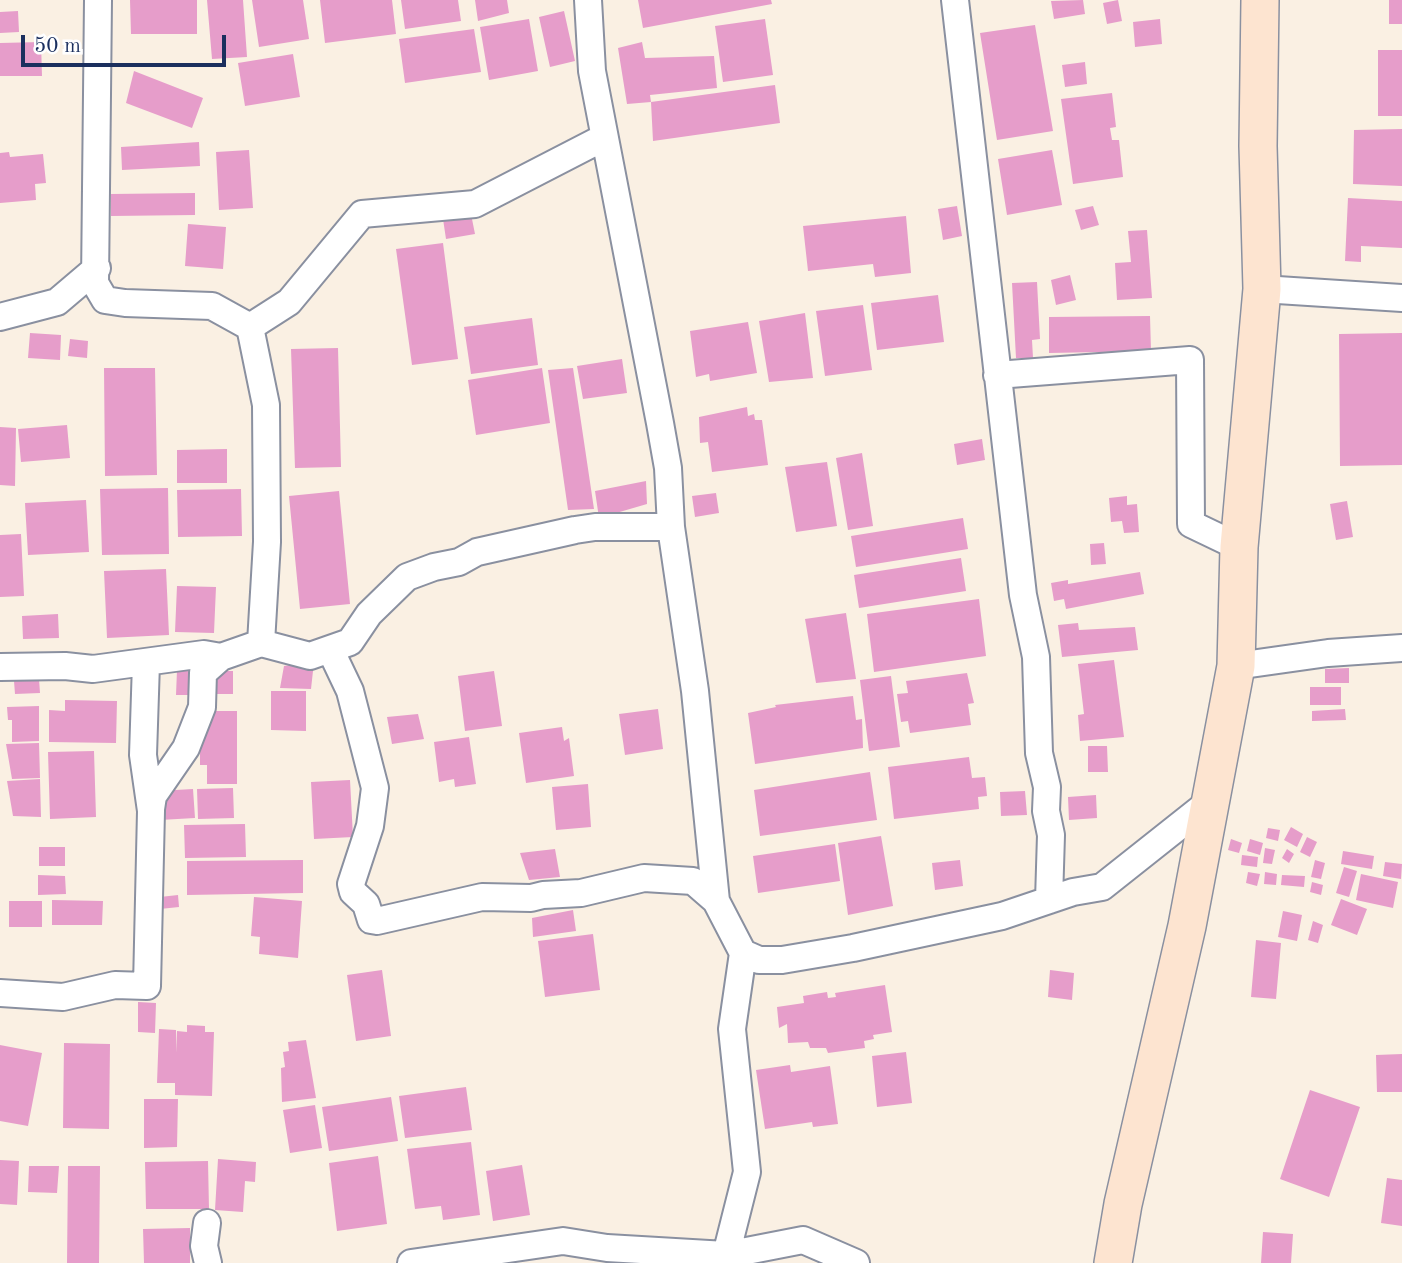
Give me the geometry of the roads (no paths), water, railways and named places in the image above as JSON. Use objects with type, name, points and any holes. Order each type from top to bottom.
[{"type":"main road","points":[[1113,1263],[1123,1204],[1213,799],[1236,666],[1239,547],[1262,289],[1258,146],[1260,0]]},
{"type":"street","points":[[98,0],[95,283],[105,300],[212,306],[250,327],[266,405],[267,542],[261,643]]},
{"type":"street","points":[[588,0],[592,71],[603,138],[668,468],[671,527],[695,691],[716,901]]},
{"type":"street","points":[[955,0],[1023,595],[1036,657],[1039,753],[1047,787],[1051,864],[1049,900]]},
{"type":"street","points":[[250,327],[289,302],[362,214],[475,204],[603,138]]},
{"type":"street","points":[[0,317],[57,302],[97,268]]},
{"type":"street","points":[[1262,289],[1402,298]]},
{"type":"street","points":[[997,374],[1190,360],[1191,524],[1239,547]]},
{"type":"street","points":[[0,993],[63,997],[115,985],[147,986],[153,796],[186,748],[202,707],[203,673],[222,657],[261,643],[310,656],[349,642],[369,614],[407,577],[434,567],[460,562],[477,552],[585,528],[671,527]]},
{"type":"street","points":[[1236,666],[1328,653],[1402,648]]},
{"type":"street","points":[[330,649],[350,691],[375,788],[370,826],[351,884],[353,891],[366,904],[371,920],[377,922],[482,897],[531,898],[581,893],[644,878],[693,881],[716,901],[743,953],[732,1029],[747,1172],[726,1255]]},
{"type":"street","points":[[0,667],[65,666],[93,669],[204,654],[222,657]]},
{"type":"street","points":[[146,663],[143,755],[151,811]]},
{"type":"street","points":[[743,953],[759,960],[782,960],[853,948],[1002,916],[1049,900],[1102,887],[1213,799]]},
{"type":"street","points":[[1051,864],[1090,889]]},
{"type":"street","points":[[207,1223],[204,1246],[208,1263]]},
{"type":"street","points":[[411,1263],[563,1241],[607,1248],[726,1255],[803,1240],[856,1263]]}]
